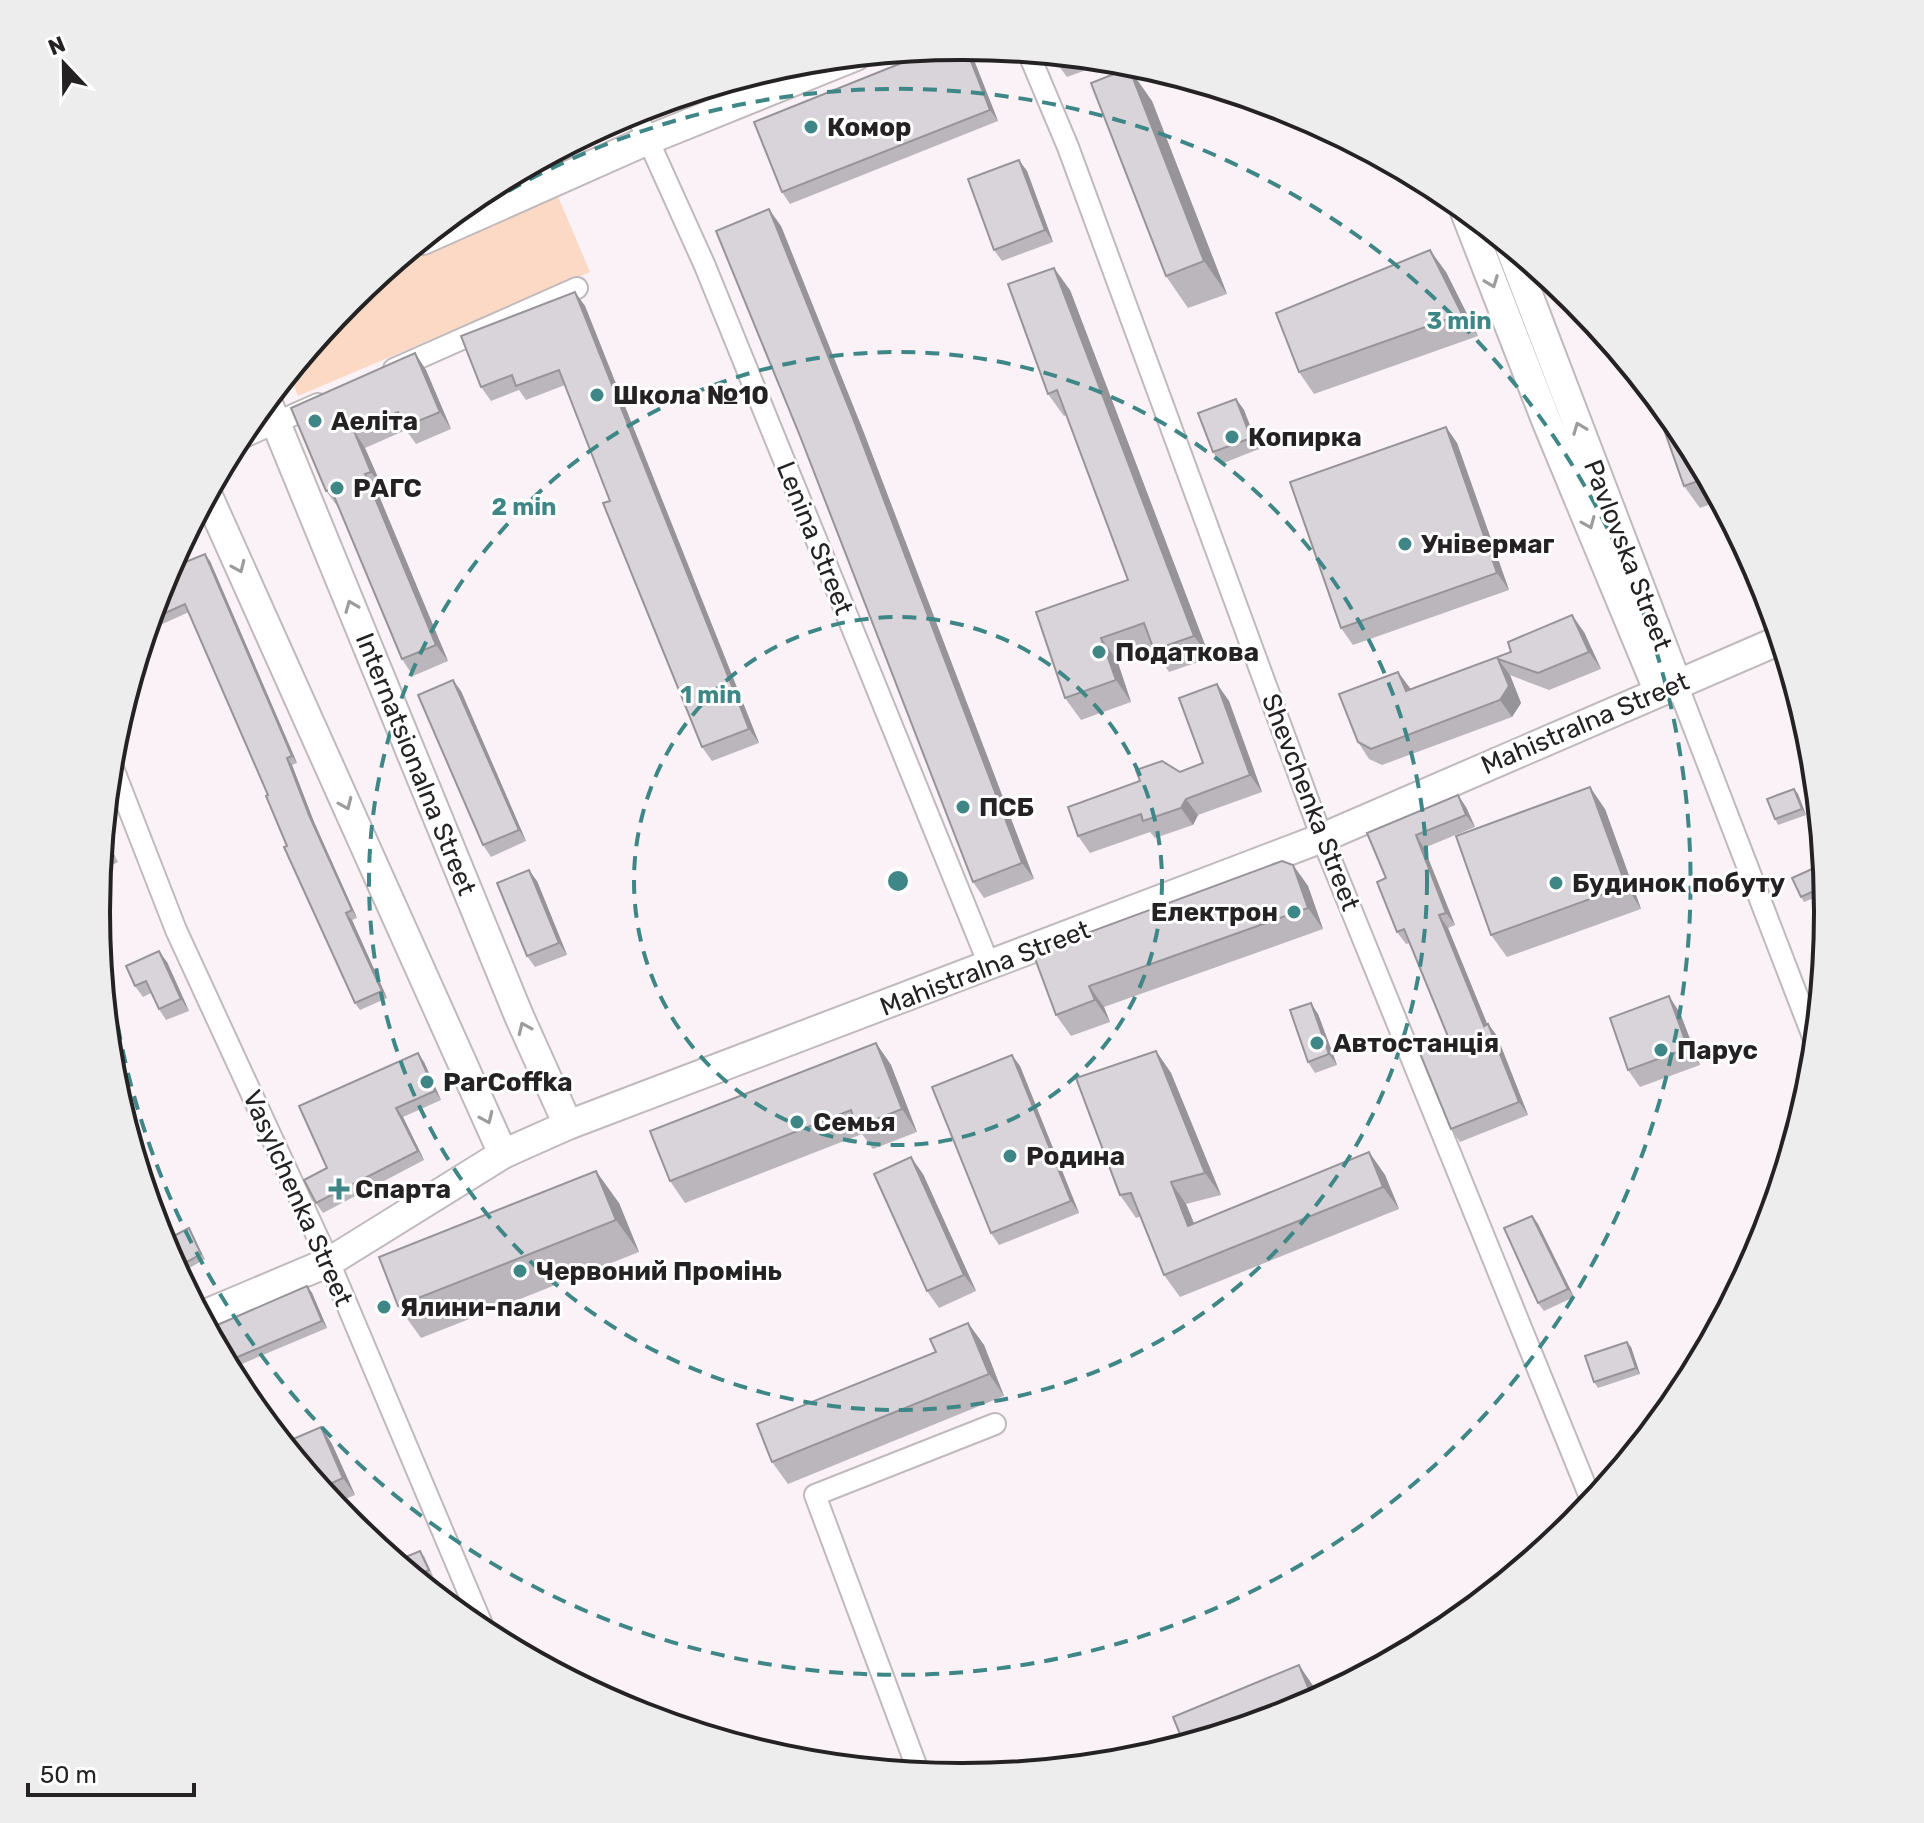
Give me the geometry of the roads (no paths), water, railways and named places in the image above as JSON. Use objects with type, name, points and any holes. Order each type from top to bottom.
[{"type":"street","name":"Shevchenka Street","points":[[1033,63],[1068,147],[1322,838],[1587,1489]]},
{"type":"street","points":[[464,222],[648,140],[814,73]]},
{"type":"street","name":"Lenina Street","points":[[640,123],[705,266],[990,967]]},
{"type":"street","name":"Pavlovska Street","points":[[1472,231],[1546,420],[1668,687],[1806,1021]]},
{"type":"street","name":"Pavlovska Street","points":[[1517,266],[1668,687]]},
{"type":"street","points":[[376,377],[577,288]]},
{"type":"street","points":[[273,412],[333,396]]},
{"type":"street","name":"Internatsionalna Street","points":[[272,412],[513,1002],[568,1125]]},
{"type":"street","points":[[213,507],[503,1154]]},
{"type":"street","name":"Mahistralna Street","points":[[211,1312],[329,1262],[503,1154],[568,1125],[990,967],[1322,838],[1770,644]]},
{"type":"street","name":"Vasylchenka Street","points":[[120,787],[176,930],[329,1262],[476,1610]]},
{"type":"street","points":[[915,1761],[815,1495],[995,1424]]},
{"type":"place","name":"Комор","points":[[811,127]]},
{"type":"place","name":"Школа №10","points":[[597,395]]},
{"type":"place","name":"Аеліта","points":[[315,421]]},
{"type":"place","name":"Копирка","points":[[1232,437]]},
{"type":"place","name":"РАГС","points":[[337,488]]},
{"type":"place","name":"Універмаг","points":[[1405,544]]},
{"type":"place","name":"Податкова","points":[[1099,652]]},
{"type":"place","name":"ПСБ","points":[[963,807]]},
{"type":"place","name":"Будинок побуту","points":[[1556,883]]},
{"type":"place","name":"Електрон","points":[[1294,912]]},
{"type":"place","name":"Автостанція","points":[[1317,1043]]},
{"type":"place","name":"Парус","points":[[1661,1050]]},
{"type":"place","name":"ParCoffka","points":[[427,1082]]},
{"type":"place","name":"Семья","points":[[797,1122]]},
{"type":"place","name":"Родина","points":[[1010,1156]]},
{"type":"place","name":"Спарта","points":[[339,1189]]},
{"type":"place","name":"Червоний Промінь","points":[[520,1271]]},
{"type":"place","name":"Ялини-пали","points":[[384,1307]]}]
